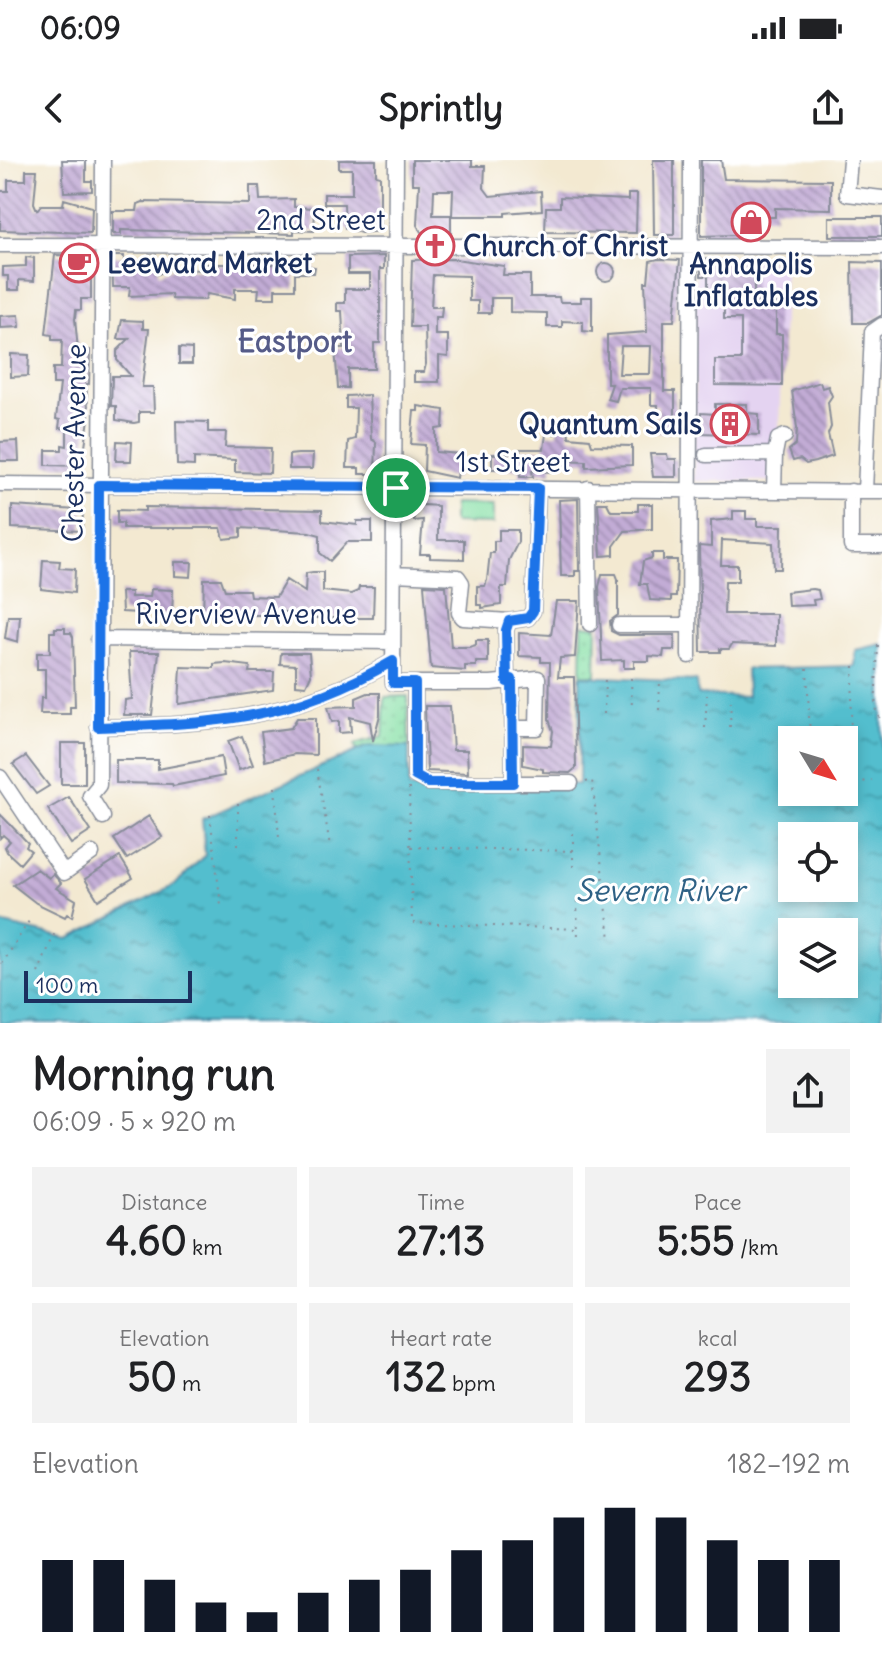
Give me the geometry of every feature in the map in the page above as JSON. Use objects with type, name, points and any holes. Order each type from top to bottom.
[{"type":"street","name":"Chester Avenue","points":[[103,160],[99,785],[90,796],[103,817]]},
{"type":"street","points":[[396,160],[393,683],[538,678],[537,728],[513,728]]},
{"type":"street","points":[[689,656],[691,160]]},
{"type":"street","points":[[850,160],[847,194],[882,198]]},
{"type":"street","name":"2nd Street","points":[[0,245],[882,247]]},
{"type":"street","points":[[882,325],[872,332],[851,546],[882,546]]},
{"type":"street","points":[[774,491],[778,439],[785,436]]},
{"type":"street","points":[[706,455],[775,454]]},
{"type":"street","name":"1st Street","points":[[0,484],[882,492]]},
{"type":"street","points":[[394,574],[458,577],[462,583],[459,613],[463,618],[509,621],[528,618],[533,611],[538,488]]},
{"type":"street","points":[[588,488],[590,624]]},
{"type":"street","points":[[509,621],[506,630],[513,728],[513,783]]},
{"type":"street","points":[[619,625],[689,625]]},
{"type":"street","name":"Riverview Avenue","points":[[98,639],[393,642]]},
{"type":"street","points":[[98,727],[208,724],[275,712],[327,694],[393,661]]},
{"type":"street","points":[[415,683],[415,776],[428,783],[576,783]]},
{"type":"street","points":[[0,777],[64,873],[92,853]]},
{"type":"path","points":[[878,645],[875,708],[882,723]]},
{"type":"path","points":[[854,666],[847,785],[872,780]]},
{"type":"path","points":[[807,668],[809,726]]},
{"type":"path","points":[[604,714],[605,677]]},
{"type":"path","points":[[631,678],[632,710]]},
{"type":"path","points":[[659,710],[660,679]]},
{"type":"path","points":[[705,728],[707,695]]},
{"type":"path","points":[[730,727],[731,696]]},
{"type":"path","points":[[317,769],[330,846]]},
{"type":"path","points":[[576,783],[592,780],[610,939]]},
{"type":"path","points":[[275,787],[279,838]]},
{"type":"path","points":[[409,788],[412,923],[578,929]]},
{"type":"path","points":[[238,803],[238,851]]},
{"type":"path","points":[[210,815],[221,906]]},
{"type":"path","points":[[573,833],[573,871]]},
{"type":"path","points":[[411,847],[573,851]]},
{"type":"path","points":[[577,901],[578,939]]},
{"type":"path","points":[[2,964],[29,921]]},
{"type":"path","points":[[38,973],[56,930]]},
{"type":"shaded area","points":[[696,259],[785,262],[777,481],[694,481]]},
{"type":"green space","points":[[453,504],[493,505],[493,524],[453,523]]},
{"type":"green space","points":[[582,625],[597,626],[596,675],[581,675]]},
{"type":"green space","points":[[408,696],[409,747],[356,749],[355,744],[383,736],[385,697]]},
{"type":"water","name":"Severn River","points":[[882,644],[882,1023],[0,1023],[0,923],[69,939],[175,885],[205,855],[202,819],[368,746],[409,747],[409,788],[579,784],[580,676],[696,681],[698,695],[747,697],[746,669],[854,666],[855,650]]},
{"type":"building","points":[[62,160],[86,160],[86,181],[92,181],[92,191],[64,192]]},
{"type":"building","points":[[339,160],[376,160],[376,175],[380,176],[380,231],[361,233],[345,228],[344,204],[324,204],[324,194],[352,194],[352,169],[339,169]]},
{"type":"building","points":[[412,160],[472,160],[472,166],[485,166],[484,188],[490,196],[541,191],[542,210],[505,213],[505,216],[452,216],[453,190],[434,190],[433,215],[451,215],[451,233],[421,232],[417,225],[419,184],[412,184]]},
{"type":"building","points":[[653,160],[674,160],[674,235],[654,235]]},
{"type":"building","points":[[701,160],[721,160],[724,179],[831,180],[831,209],[775,208],[775,217],[755,217],[754,228],[740,228],[735,235],[701,236]]},
{"type":"building","points":[[26,170],[37,170],[34,203],[37,210],[41,205],[63,205],[64,199],[92,207],[91,233],[0,230],[0,191],[8,191],[8,180],[26,180]]},
{"type":"building","points":[[250,186],[259,186],[260,200],[294,199],[294,207],[315,208],[314,231],[294,230],[294,234],[121,230],[121,234],[113,234],[113,211],[137,211],[138,204],[143,202],[250,204]]},
{"type":"building","points":[[628,194],[637,194],[636,233],[545,232],[546,207],[560,207],[560,197],[628,200]]},
{"type":"building","points":[[829,217],[882,217],[882,236],[829,236]]},
{"type":"building","points":[[55,255],[88,256],[91,269],[91,299],[81,299],[81,310],[76,310],[75,319],[78,350],[90,350],[89,384],[86,384],[89,419],[82,466],[46,465],[46,450],[62,450],[62,445],[67,446],[67,429],[59,428],[60,420],[56,419],[60,384],[53,384],[53,368],[61,368],[62,340],[52,340],[52,335],[46,334]]},
{"type":"building","points":[[112,256],[124,256],[124,262],[158,263],[158,274],[174,268],[199,270],[199,264],[295,264],[315,267],[314,273],[295,273],[295,289],[275,289],[275,298],[258,298],[259,289],[235,289],[235,299],[207,294],[205,300],[172,299],[171,294],[129,296],[130,287],[113,287]]},
{"type":"building","points":[[384,256],[384,269],[380,269],[380,343],[374,343],[374,369],[348,369],[348,388],[338,388],[335,348],[344,348],[342,311],[337,311],[337,303],[345,303],[345,289],[370,289],[370,274],[348,274],[348,257]]},
{"type":"building","points":[[26,257],[34,258],[34,281],[19,280],[19,290],[8,290],[8,276],[3,276],[3,267],[26,266]]},
{"type":"building","points":[[455,259],[504,266],[503,275],[530,275],[530,297],[559,297],[560,302],[581,302],[581,297],[592,297],[592,332],[583,331],[583,322],[562,321],[562,327],[547,327],[547,313],[510,312],[510,298],[491,298],[491,313],[478,313],[478,301],[469,301],[469,276],[433,275],[431,307],[442,307],[441,317],[435,317],[435,335],[448,335],[448,357],[439,356],[439,382],[414,382],[414,372],[424,372],[426,364],[425,327],[410,327],[412,260]]},
{"type":"building","points":[[701,259],[749,263],[749,275],[754,275],[754,303],[776,303],[776,334],[782,334],[782,386],[715,385],[715,360],[741,360],[741,319],[724,319],[724,300],[708,299],[708,276],[701,276]]},
{"type":"building","points":[[680,260],[674,321],[664,321],[664,391],[675,391],[675,429],[671,433],[657,433],[658,405],[651,405],[651,388],[620,388],[616,401],[607,399],[612,384],[607,384],[607,335],[647,332],[645,282],[648,282],[650,261]],"holes":[[[621,346],[651,346],[650,374],[619,374]]]},
{"type":"building","points":[[852,262],[882,263],[882,315],[868,323],[853,323]]},
{"type":"building","points":[[606,263],[615,272],[606,281],[597,272]]},
{"type":"building","points":[[19,315],[20,327],[0,328],[0,316]]},
{"type":"building","points":[[122,320],[143,321],[143,329],[149,329],[142,387],[153,387],[154,412],[139,412],[139,422],[134,423],[116,420],[116,406],[111,406],[112,376],[131,376],[117,360],[117,351],[129,339],[118,339]]},
{"type":"building","points":[[179,348],[192,349],[192,364],[179,364]]},
{"type":"building","points":[[11,354],[29,355],[28,376],[11,377]]},
{"type":"building","points":[[820,382],[822,388],[828,386],[832,396],[828,402],[831,427],[828,434],[833,456],[806,464],[800,459],[793,461],[789,450],[796,444],[797,428],[792,391]]},
{"type":"building","points":[[369,395],[371,439],[376,442],[375,474],[359,474],[359,468],[347,468],[348,441],[355,439],[356,408],[346,408],[346,396]]},
{"type":"building","name":"Quantum Sails","points":[[715,404],[747,404],[747,413],[759,414],[759,435],[700,433],[701,413],[715,414]]},
{"type":"building","points":[[418,406],[444,410],[443,428],[436,429],[436,452],[460,454],[457,478],[424,471],[425,445],[411,444],[414,411],[418,411]]},
{"type":"building","points":[[176,421],[208,422],[208,432],[226,432],[225,447],[271,448],[270,473],[235,472],[235,460],[194,458],[194,466],[177,465]]},
{"type":"building","points":[[558,425],[568,426],[569,437],[590,439],[592,445],[632,446],[632,465],[586,467],[586,461],[552,460],[552,472],[532,471],[533,477],[520,477],[520,469],[492,469],[492,454],[520,454],[520,449],[544,449],[546,434],[558,434]]},
{"type":"building","points":[[18,441],[19,461],[0,461],[0,442]]},
{"type":"building","points":[[117,441],[132,442],[131,461],[116,461]]},
{"type":"building","points":[[313,454],[312,469],[289,469],[289,455]]},
{"type":"building","points":[[650,454],[667,454],[668,459],[676,459],[676,477],[653,477]]},
{"type":"building","points":[[578,499],[579,571],[575,571],[575,576],[561,576],[559,500]]},
{"type":"building","points":[[598,503],[607,503],[611,511],[638,511],[638,504],[652,504],[652,529],[625,531],[614,546],[614,555],[601,556]]},
{"type":"building","points":[[12,506],[78,510],[83,512],[82,531],[12,528]]},
{"type":"building","points":[[413,506],[438,506],[438,540],[464,540],[464,559],[430,558],[430,554],[420,554],[423,520],[414,521]]},
{"type":"building","points":[[145,507],[322,510],[322,521],[357,525],[357,521],[372,521],[372,542],[347,542],[330,561],[320,553],[320,535],[309,532],[241,528],[241,537],[224,539],[221,528],[123,528],[123,523],[117,523],[117,510],[145,511]]},
{"type":"building","points":[[733,511],[746,511],[746,519],[757,519],[757,526],[782,526],[781,569],[774,569],[773,543],[722,540],[721,565],[738,565],[738,581],[725,581],[724,614],[776,614],[776,646],[732,644],[729,649],[720,649],[720,652],[701,652],[699,546],[711,547],[711,521],[733,519]]},
{"type":"building","points":[[499,530],[518,530],[518,542],[509,560],[507,587],[501,587],[501,605],[482,608],[482,605],[477,605],[477,586],[485,586],[490,553],[494,553],[494,541],[499,541]]},
{"type":"building","points":[[652,553],[663,553],[663,560],[677,560],[676,597],[671,597],[671,601],[650,600],[647,584],[640,584],[643,561],[652,558]]},
{"type":"building","points":[[43,560],[60,561],[59,568],[75,569],[74,593],[41,589]]},
{"type":"building","points":[[175,562],[192,562],[191,577],[175,576]]},
{"type":"building","points":[[323,572],[323,591],[351,594],[359,587],[374,587],[373,618],[309,618],[309,613],[265,611],[265,615],[249,615],[250,618],[203,615],[204,579],[221,579],[225,590],[249,590],[250,596],[276,597],[286,580],[305,592],[306,573]]},
{"type":"building","points":[[602,574],[616,574],[618,579],[618,615],[610,621],[611,631],[619,635],[675,635],[674,650],[664,650],[663,657],[649,656],[649,661],[634,661],[634,668],[624,668],[624,660],[602,661],[599,587]]},
{"type":"building","points":[[424,585],[446,586],[451,647],[469,647],[476,645],[476,640],[488,640],[488,662],[465,666],[465,671],[431,668]]},
{"type":"building","points":[[151,589],[173,590],[172,615],[122,612],[121,592],[131,592],[131,597],[150,597]]},
{"type":"building","points":[[818,590],[820,599],[813,600],[814,605],[788,606],[787,592]]},
{"type":"building","points":[[556,601],[579,601],[575,657],[560,658],[558,677],[574,677],[576,768],[570,773],[543,772],[543,769],[523,765],[523,745],[551,746],[553,731],[549,719],[550,662],[541,662],[541,657],[519,656],[519,633],[551,635]]},
{"type":"building","points":[[8,616],[20,616],[18,642],[5,638]]},
{"type":"building","points":[[55,628],[65,628],[65,633],[71,633],[73,637],[75,707],[70,707],[70,714],[40,714],[41,698],[45,698],[45,669],[37,669],[37,653],[50,653],[50,632],[55,632]]},
{"type":"building","points":[[129,652],[159,652],[152,715],[124,715],[125,700],[132,699]]},
{"type":"building","points":[[281,653],[309,653],[311,675],[306,686],[296,685],[296,665],[280,664]]},
{"type":"building","points":[[214,664],[250,666],[249,672],[274,672],[273,690],[179,704],[181,667],[214,668]]},
{"type":"building","points":[[368,693],[380,693],[380,715],[373,741],[370,722],[350,717],[351,732],[339,733],[339,721],[332,722],[328,707],[356,706],[356,698]]},
{"type":"building","points":[[425,706],[450,706],[453,750],[467,750],[468,773],[427,771]]},
{"type":"building","points":[[297,718],[316,718],[316,755],[295,754],[265,761],[261,732],[291,728]]},
{"type":"building","points":[[242,736],[253,765],[239,770],[228,741]]},
{"type":"building","points":[[61,743],[85,743],[85,784],[61,784]]},
{"type":"building","points":[[26,756],[49,786],[36,794],[13,764]]},
{"type":"building","points":[[221,757],[224,776],[173,786],[116,783],[116,760],[158,760],[158,769]]},
{"type":"building","points":[[69,797],[91,831],[71,844],[48,809]]},
{"type":"building","points":[[0,814],[28,843],[26,847],[31,851],[20,864],[7,852],[5,847],[10,841],[3,835],[0,838]]},
{"type":"building","points":[[149,816],[162,837],[127,859],[114,839]]},
{"type":"building","points":[[120,857],[133,878],[98,900],[85,879]]},
{"type":"building","points":[[37,869],[49,878],[53,874],[61,883],[56,888],[76,900],[72,917],[67,914],[65,917],[36,903],[13,885]]},
{"type":"place","name":"Annapolis Inflatables","points":[[751,222]]},
{"type":"place","name":"Church of Christ","points":[[435,246]]},
{"type":"place","name":"Leeward Market","points":[[79,263]]},
{"type":"place","name":"Quantum Sails","points":[[730,424]]},
{"type":"district","name":"Eastport","points":[[295,341]]},
{"type":"route","points":[[99,485],[396,488],[538,488],[533,611],[528,618],[509,621],[506,630],[507,682],[512,679],[513,783],[428,783],[415,776],[415,683],[393,683],[393,661],[327,694],[275,712],[208,724],[98,727],[99,485]]}]
